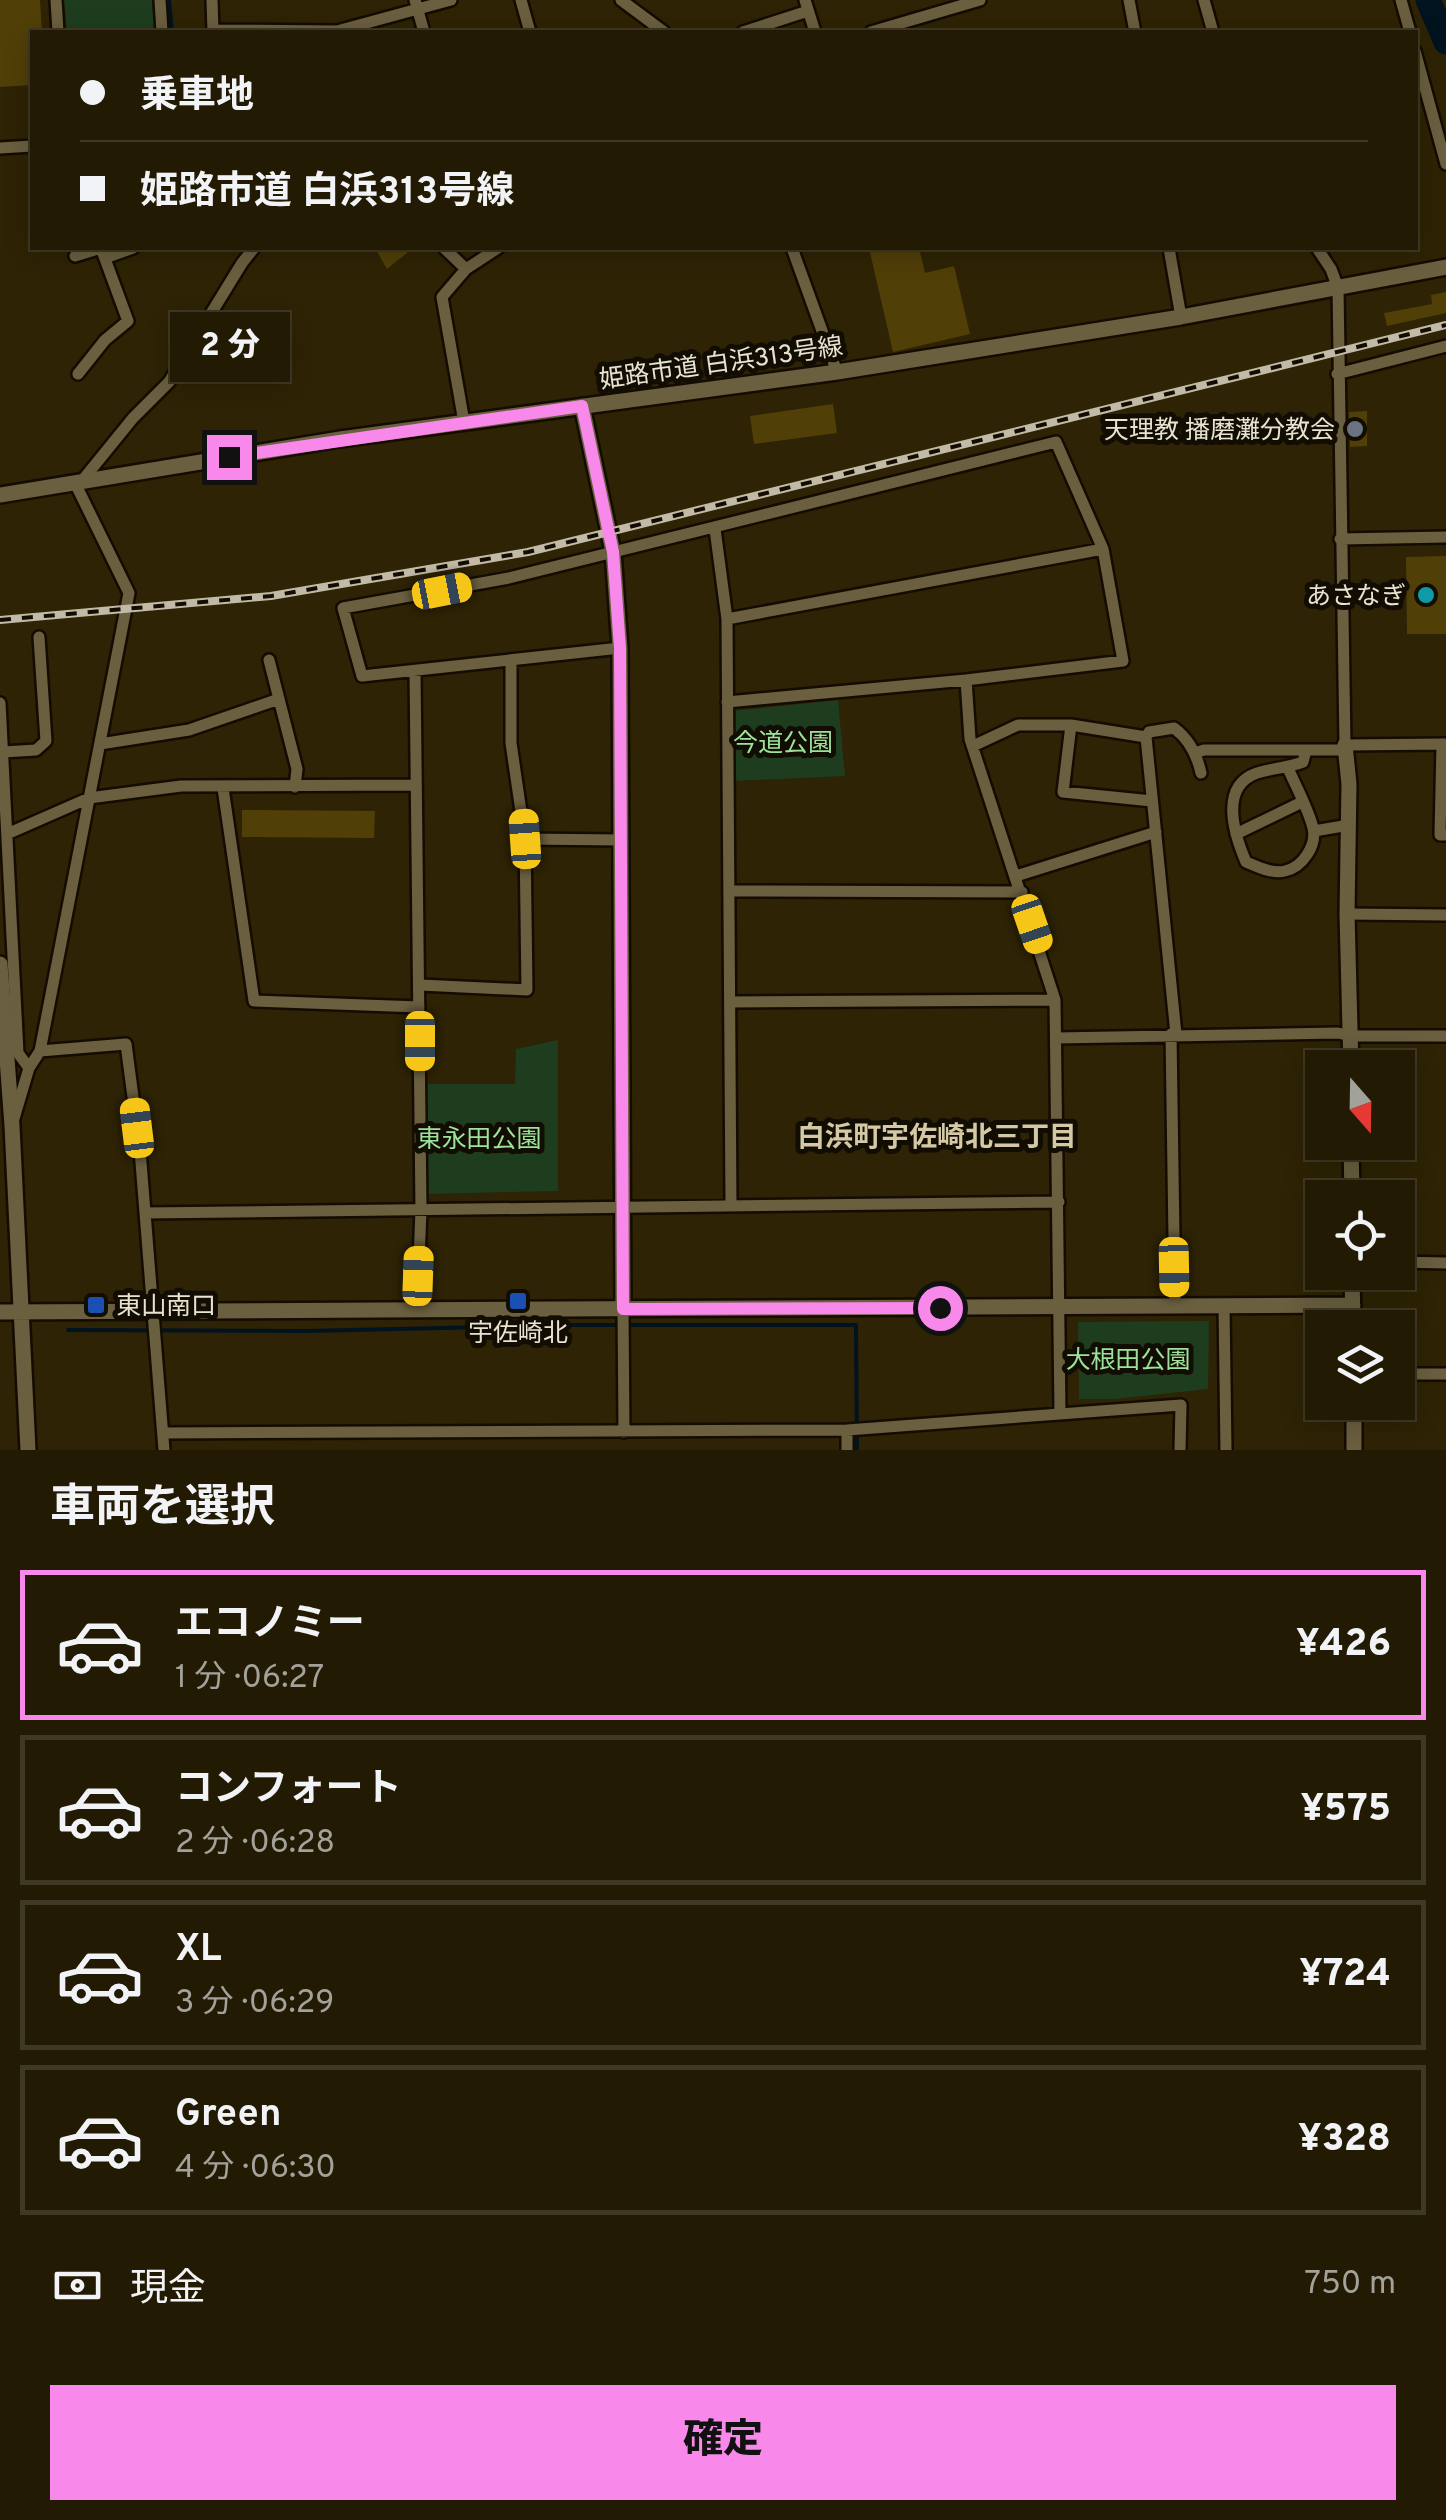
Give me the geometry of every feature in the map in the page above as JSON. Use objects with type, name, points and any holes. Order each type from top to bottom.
[{"type":"street","points":[[56,0],[58,30]]},
{"type":"street","points":[[160,0],[162,30]]},
{"type":"street","points":[[212,0],[213,30]]},
{"type":"street","points":[[337,30],[416,5],[451,0]]},
{"type":"street","points":[[522,0],[530,30]]},
{"type":"street","points":[[622,0],[661,30]]},
{"type":"street","points":[[878,30],[980,0]]},
{"type":"street","points":[[1129,0],[1135,30]]},
{"type":"street","points":[[1204,0],[1212,30]]},
{"type":"street","points":[[1401,0],[1409,30]]},
{"type":"street","points":[[416,5],[423,30]]},
{"type":"street","points":[[749,30],[806,5],[814,30]]},
{"type":"street","points":[[1418,62],[1446,164]]},
{"type":"street","points":[[0,148],[30,146]]},
{"type":"street","points":[[236,250],[246,258]]},
{"type":"street","points":[[12,1126],[28,1068],[40,1051],[129,592],[78,482],[169,382],[252,250]]},
{"type":"street","points":[[446,250],[466,269]]},
{"type":"street","points":[[464,422],[442,297],[466,269],[495,250]]},
{"type":"street","points":[[793,250],[836,372]]},
{"type":"street","points":[[1170,250],[1181,317]]},
{"type":"street","points":[[1318,250],[1338,288],[1350,1050]]},
{"type":"street","points":[[75,256],[102,251],[128,320],[105,340],[78,374]]},
{"type":"street","name":"姫路市道 白浜313号線","points":[[0,495],[464,422],[836,372],[1181,317],[1446,267]]},
{"type":"street","points":[[1337,374],[1446,346]]},
{"type":"street","points":[[582,406],[613,552],[620,648],[624,1432]]},
{"type":"street","points":[[620,648],[362,676],[343,608],[509,578],[1056,442],[1103,549],[1124,661],[727,702]]},
{"type":"street","points":[[715,529],[726,618],[731,1206]]},
{"type":"street","points":[[1340,539],[1446,537]]},
{"type":"street","points":[[726,618],[1103,549]]},
{"type":"street","points":[[2,752],[36,750],[46,742],[39,636]]},
{"type":"street","points":[[268,660],[297,769],[295,787]]},
{"type":"street","points":[[420,984],[526,990],[525,839],[511,743],[511,660]]},
{"type":"street","points":[[415,671],[421,1210],[417,1310]]},
{"type":"street","points":[[966,680],[973,746],[1055,1000],[1060,1414]]},
{"type":"street","points":[[100,744],[189,730],[279,700]]},
{"type":"street","points":[[0,703],[18,1053],[28,1068]]},
{"type":"street","points":[[973,746],[1018,725],[1071,724],[1146,738]]},
{"type":"street","points":[[1071,724],[1062,792],[1152,801]]},
{"type":"street","points":[[1175,1306],[1174,1034],[1146,738],[1149,732],[1174,728],[1195,754],[1201,773]]},
{"type":"street","points":[[1195,754],[1204,750],[1444,744],[1440,835],[1446,836]]},
{"type":"street","points":[[1288,768],[1314,831],[1310,850],[1299,864],[1285,871],[1266,870],[1246,862],[1233,816],[1234,789],[1245,778],[1303,762],[1306,750]]},
{"type":"street","points":[[7,834],[89,798],[181,786],[414,785]]},
{"type":"street","points":[[223,788],[254,1001],[420,1008]]},
{"type":"street","points":[[1236,834],[1302,802]]},
{"type":"street","points":[[1314,831],[1349,825]]},
{"type":"street","points":[[1016,876],[1156,832]]},
{"type":"street","points":[[525,839],[622,840]]},
{"type":"street","points":[[729,891],[1022,892]]},
{"type":"street","points":[[1347,914],[1446,915]]},
{"type":"street","points":[[0,964],[28,1450]]},
{"type":"street","points":[[730,1002],[1055,1000]]},
{"type":"street","points":[[1056,1038],[1338,1032],[1350,1036],[1446,1036]]},
{"type":"street","points":[[40,1051],[126,1044],[146,1214],[164,1450]]},
{"type":"street","points":[[0,1099],[12,1126]]},
{"type":"street","points":[[146,1214],[1059,1202]]},
{"type":"street","points":[[1415,1263],[1446,1264]]},
{"type":"street","points":[[1353,1290],[1353,1310]]},
{"type":"street","points":[[0,1312],[1353,1305]]},
{"type":"street","points":[[1224,1306],[1226,1450]]},
{"type":"street","points":[[1415,1374],[1446,1374]]},
{"type":"street","points":[[164,1433],[847,1430],[1181,1405],[1180,1450]]},
{"type":"street","points":[[1354,1420],[1354,1450]]},
{"type":"street","points":[[847,1430],[847,1450]]},
{"type":"green space","points":[[64,0],[152,0],[154,30],[67,30]]},
{"type":"green space","name":"今道公園","points":[[838,700],[845,776],[733,781],[732,711]]},
{"type":"green space","name":"東永田公園","points":[[558,1040],[558,1191],[424,1194],[424,1084],[515,1084],[516,1049]]},
{"type":"green space","name":"大根田公園","points":[[1209,1321],[1208,1389],[1079,1399],[1078,1322]]},
{"type":"building","points":[[0,0],[40,0],[42,30],[30,30],[30,85],[0,87]]},
{"type":"building","points":[[376,250],[411,250],[387,269]]},
{"type":"building","points":[[869,250],[919,250],[925,273],[954,266],[970,334],[893,352]]},
{"type":"building","points":[[1446,292],[1446,313],[1387,326],[1384,313],[1432,304],[1431,295]]},
{"type":"building","points":[[833,404],[837,433],[754,444],[750,416]]},
{"type":"building","name":"天理教 播磨灘分教会","points":[[1367,411],[1367,446],[1350,447],[1349,412]]},
{"type":"building","name":"あさなぎ","points":[[1446,556],[1446,634],[1407,634],[1406,557]]},
{"type":"building","points":[[242,810],[375,811],[374,838],[242,837]]},
{"type":"waterway","points":[[169,0],[172,30]]},
{"type":"waterway","points":[[1428,0],[1446,42]]},
{"type":"waterway","points":[[68,1330],[856,1325],[857,1450]]},
{"type":"railway","points":[[0,620],[271,596],[528,552],[1446,325]]},
{"type":"place","name":"天理教 播磨灘分教会","points":[[1355,429]]},
{"type":"place","name":"あさなぎ","points":[[1426,595]]},
{"type":"place","name":"宇佐崎北","points":[[518,1301]]},
{"type":"place","name":"東山南口","points":[[96,1305]]},
{"type":"district","name":"白浜町宇佐崎北三丁目","points":[[937,1136]]},
{"type":"route","points":[[229,457],[582,406],[613,552],[620,648],[623,1309],[940,1308]]}]
